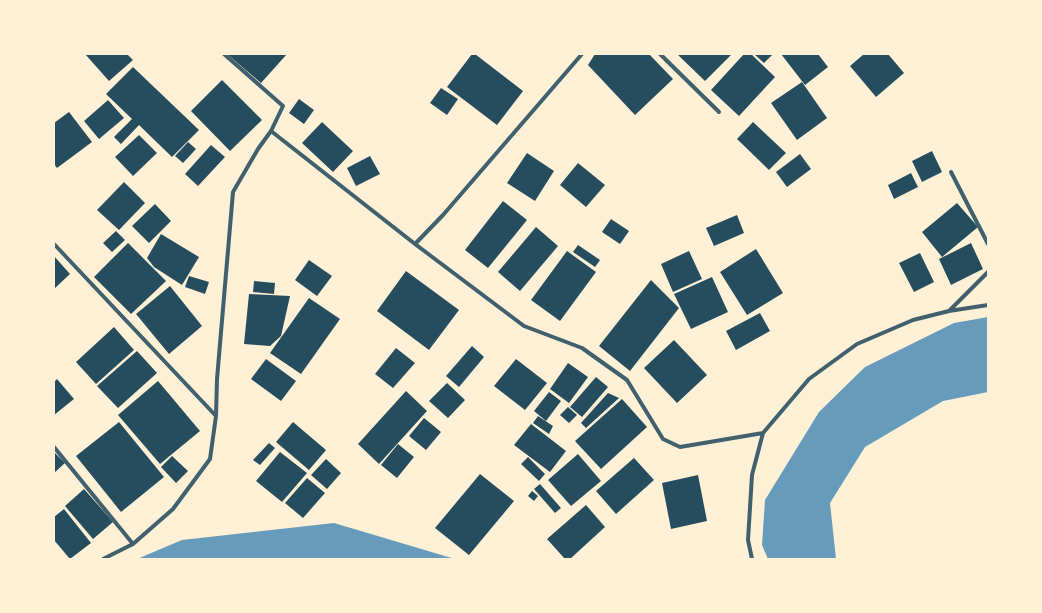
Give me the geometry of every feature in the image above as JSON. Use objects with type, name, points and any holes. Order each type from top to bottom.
[{"type":"street","points":[[103,559],[133,544],[173,509],[210,459],[216,416],[217,379],[233,192],[258,149],[271,131],[283,106],[224,54]]},
{"type":"street","points":[[415,244],[582,54]]},
{"type":"street","points":[[660,54],[719,112]]},
{"type":"street","points":[[271,131],[415,244],[524,326],[582,348],[627,380],[663,439],[680,448],[763,433]]},
{"type":"street","points":[[951,172],[988,244]]},
{"type":"street","points":[[54,244],[216,416]]},
{"type":"street","points":[[949,311],[988,272]]},
{"type":"street","points":[[752,559],[748,540],[752,475],[763,433],[810,379],[857,344],[913,320],[949,311],[988,305]]},
{"type":"street","points":[[54,447],[133,544]]},
{"type":"water","points":[[988,317],[988,392],[943,401],[865,447],[830,503],[836,559],[768,559],[762,545],[765,500],[819,412],[865,367],[954,323]]},
{"type":"water","points":[[334,523],[455,559],[137,559],[182,540]]},
{"type":"building","points":[[85,54],[127,54],[133,60],[109,81]]},
{"type":"building","points":[[227,54],[287,54],[261,83]]},
{"type":"building","points":[[472,54],[475,54],[523,91],[497,125],[447,87]]},
{"type":"building","points":[[595,54],[649,54],[673,79],[635,115],[588,65]]},
{"type":"building","points":[[677,54],[732,54],[705,81]]},
{"type":"building","points":[[744,54],[751,54],[775,77],[739,116],[711,90]]},
{"type":"building","points":[[754,54],[773,54],[764,63]]},
{"type":"building","points":[[781,54],[818,54],[828,67],[805,85]]},
{"type":"building","points":[[864,54],[888,54],[904,73],[876,97],[850,66]]},
{"type":"building","points":[[133,67],[199,130],[172,157],[139,125],[121,144],[114,137],[132,119],[106,94]]},
{"type":"building","points":[[222,80],[262,120],[230,151],[191,111]]},
{"type":"building","points":[[802,82],[827,118],[797,140],[771,103]]},
{"type":"building","points":[[441,88],[458,99],[447,115],[430,103]]},
{"type":"building","points":[[299,99],[314,110],[304,124],[289,113]]},
{"type":"building","points":[[108,100],[124,118],[99,139],[84,121]]},
{"type":"building","points":[[69,112],[92,142],[57,168],[54,164],[54,123]]},
{"type":"building","points":[[322,122],[353,151],[333,172],[302,143]]},
{"type":"building","points":[[753,122],[786,153],[769,170],[737,139]]},
{"type":"building","points":[[139,135],[157,153],[133,176],[115,157]]},
{"type":"building","points":[[188,142],[196,149],[183,163],[175,156]]},
{"type":"building","points":[[211,145],[225,157],[198,186],[185,174]]},
{"type":"building","points":[[932,151],[942,172],[922,182],[912,161]]},
{"type":"building","points":[[527,153],[554,171],[535,201],[507,183]]},
{"type":"building","points":[[800,154],[811,169],[787,187],[776,172]]},
{"type":"building","points":[[370,156],[380,174],[356,186],[347,168]]},
{"type":"building","points":[[578,163],[605,185],[586,207],[560,185]]},
{"type":"building","points":[[911,173],[918,187],[894,199],[888,185]]},
{"type":"building","points":[[124,182],[145,203],[119,230],[97,210]]},
{"type":"building","points":[[503,201],[527,220],[488,268],[465,250]]},
{"type":"building","points":[[957,203],[978,227],[942,257],[922,232]]},
{"type":"building","points":[[155,204],[171,221],[149,243],[132,226]]},
{"type":"building","points":[[737,215],[744,233],[714,246],[706,228]]},
{"type":"building","points":[[611,219],[629,231],[620,244],[602,232]]},
{"type":"building","points":[[536,227],[558,246],[520,291],[498,272]]},
{"type":"building","points":[[116,231],[125,240],[112,252],[103,243]]},
{"type":"building","points":[[161,234],[199,257],[182,285],[154,267],[147,258]]},
{"type":"building","points":[[128,243],[166,281],[131,314],[94,277]]},
{"type":"building","points":[[971,243],[983,269],[951,285],[939,259]]},
{"type":"building","points":[[578,245],[600,260],[595,267],[573,252]]},
{"type":"building","points":[[756,249],[783,293],[747,315],[720,272]]},
{"type":"building","points":[[567,251],[596,272],[560,321],[531,300]]},
{"type":"building","points":[[689,251],[702,279],[673,292],[661,264]]},
{"type":"building","points":[[920,253],[934,282],[914,292],[899,263]]},
{"type":"building","points":[[54,256],[70,274],[54,289]]},
{"type":"building","points":[[309,260],[332,276],[317,296],[295,280]]},
{"type":"building","points":[[406,271],[459,310],[429,350],[377,311]]},
{"type":"building","points":[[189,276],[209,282],[205,294],[185,287]]},
{"type":"building","points":[[712,277],[728,312],[691,329],[674,294]]},
{"type":"building","points":[[651,280],[679,308],[630,371],[599,346]]},
{"type":"building","points":[[254,281],[275,283],[274,294],[253,292]]},
{"type":"building","points":[[170,286],[202,326],[169,354],[136,314]]},
{"type":"building","points":[[249,294],[290,296],[281,336],[270,346],[244,344]]},
{"type":"building","points":[[309,298],[340,319],[301,374],[270,353]]},
{"type":"building","points":[[760,313],[770,331],[736,350],[726,331]]},
{"type":"building","points":[[114,327],[134,350],[96,384],[76,362]]},
{"type":"building","points":[[674,340],[707,375],[677,403],[644,368]]},
{"type":"building","points":[[472,346],[484,357],[459,387],[446,376]]},
{"type":"building","points":[[396,348],[415,363],[393,388],[375,374]]},
{"type":"building","points":[[137,351],[157,373],[118,408],[97,386]]},
{"type":"building","points":[[266,359],[296,381],[281,401],[251,379]]},
{"type":"building","points":[[516,359],[547,383],[525,410],[494,386]]},
{"type":"building","points":[[568,363],[588,377],[569,403],[550,389]]},
{"type":"building","points":[[596,377],[608,387],[582,417],[570,407]]},
{"type":"building","points":[[57,379],[74,399],[54,415],[54,382]]},
{"type":"building","points":[[158,381],[200,431],[160,464],[118,415]]},
{"type":"building","points":[[447,383],[465,400],[448,418],[429,401]]},
{"type":"building","points":[[406,391],[427,411],[379,464],[358,444]]},
{"type":"building","points":[[549,392],[561,401],[546,421],[534,411]]},
{"type":"building","points":[[608,393],[619,398],[586,428],[581,423]]},
{"type":"building","points":[[622,399],[647,427],[601,469],[575,441]]},
{"type":"building","points":[[568,407],[577,415],[569,423],[560,415]]},
{"type":"building","points":[[538,416],[553,426],[549,434],[533,423]]},
{"type":"building","points":[[424,418],[441,432],[426,450],[409,436]]},
{"type":"building","points":[[119,422],[164,477],[121,512],[76,456]]},
{"type":"building","points":[[293,422],[326,450],[309,470],[276,442]]},
{"type":"building","points":[[531,424],[566,451],[550,472],[514,445]]},
{"type":"building","points":[[269,443],[275,448],[260,465],[253,460]]},
{"type":"building","points":[[398,444],[414,457],[397,478],[381,465]]},
{"type":"building","points":[[54,452],[65,463],[54,473]]},
{"type":"building","points":[[280,452],[307,473],[282,502],[256,481]]},
{"type":"building","points":[[578,454],[601,481],[571,506],[548,480]]},
{"type":"building","points":[[172,456],[188,471],[176,483],[161,467]]},
{"type":"building","points":[[528,457],[545,474],[539,481],[521,464]]},
{"type":"building","points":[[634,458],[654,480],[616,514],[596,491]]},
{"type":"building","points":[[326,459],[341,473],[327,489],[311,475]]},
{"type":"building","points":[[480,474],[514,501],[469,555],[435,528]]},
{"type":"building","points":[[698,475],[707,521],[671,529],[662,483]]},
{"type":"building","points":[[307,478],[325,493],[303,518],[285,503]]},
{"type":"building","points":[[540,484],[561,508],[555,513],[534,489]]},
{"type":"building","points":[[84,489],[113,522],[93,539],[65,506]]},
{"type":"building","points":[[532,491],[538,496],[534,501],[528,496]]},
{"type":"building","points":[[586,505],[605,527],[570,559],[565,559],[547,539]]},
{"type":"building","points":[[64,509],[91,543],[70,559],[54,540],[54,517]]}]
